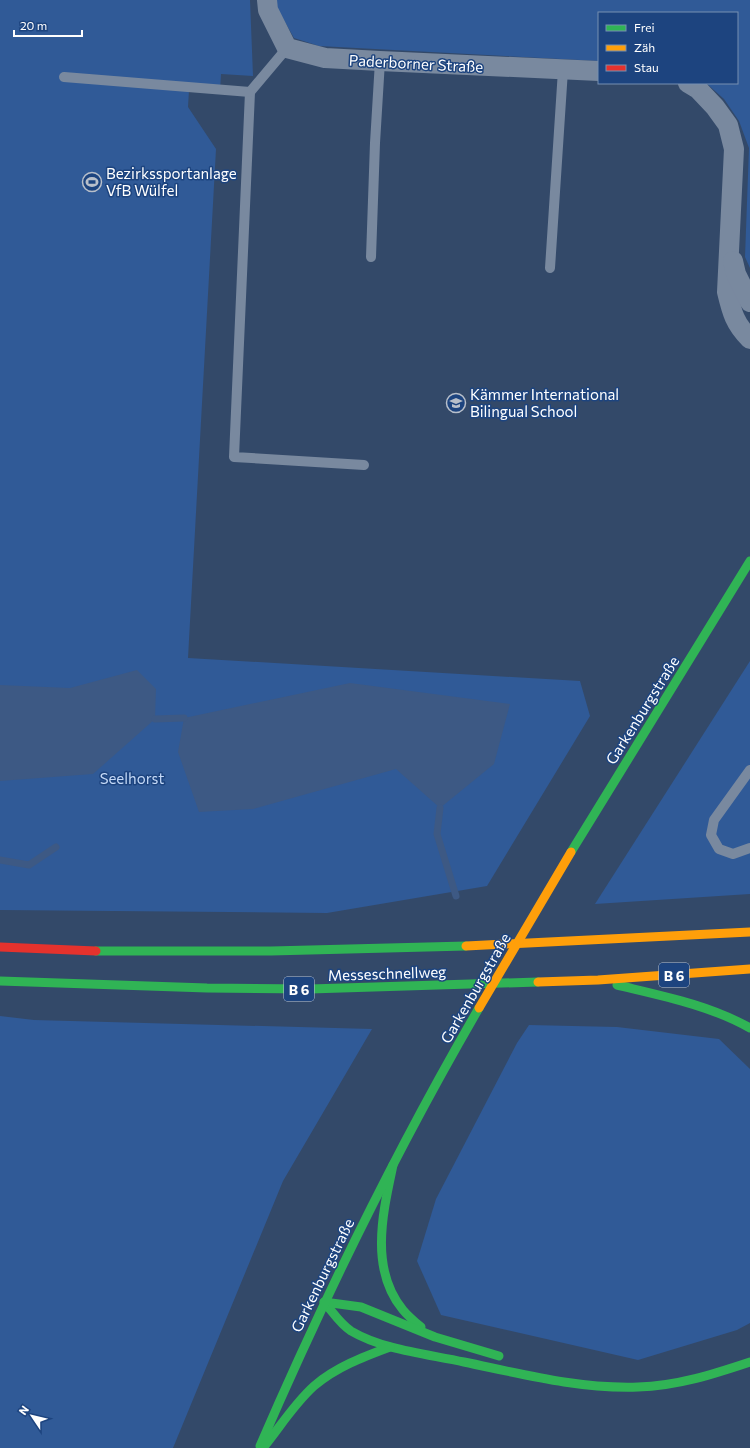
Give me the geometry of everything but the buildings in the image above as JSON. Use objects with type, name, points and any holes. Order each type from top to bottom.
[{"type":"main road","name":"Garkenburgstraße","points":[[259,1448],[341,1266],[393,1165],[462,1039],[544,897],[750,561]]},
{"type":"main road","name":"Messeschnellweg","points":[[0,947],[54,950],[187,953],[311,951],[603,940],[750,932]]},
{"type":"main road","name":"Messeschnellweg","points":[[0,981],[207,988],[310,989],[598,980],[750,969]]},
{"type":"main road","points":[[598,980],[706,1008],[741,1022],[750,1028]]},
{"type":"main road","points":[[393,1165],[383,1222],[381,1259],[387,1284],[393,1298],[403,1310],[417,1324],[435,1337]]},
{"type":"main road","points":[[324,1302],[361,1307],[435,1337],[506,1358]]},
{"type":"main road","points":[[324,1302],[349,1330],[390,1347],[562,1382],[638,1387],[680,1383],[719,1373],[750,1362]]},
{"type":"main road","points":[[263,1448],[305,1395],[322,1380],[344,1365],[368,1354],[390,1347]]},
{"type":"street","points":[[267,0],[268,10],[288,48]]},
{"type":"street","name":"Paderborner Straße","points":[[288,48],[325,58],[598,71]]},
{"type":"street","points":[[690,84],[698,89],[715,107],[728,125],[734,149],[727,292],[732,313],[743,332],[750,339]]},
{"type":"street","points":[[729,245],[736,274],[750,302]]},
{"type":"lane","points":[[288,48],[250,92],[234,457],[364,465]]},
{"type":"lane","points":[[371,257],[375,143],[380,61]]},
{"type":"lane","points":[[550,268],[563,70]]},
{"type":"lane","points":[[64,77],[250,92]]},
{"type":"lane","points":[[750,770],[714,820],[711,836],[719,849],[733,854],[750,848]]},
{"type":"green space","name":"Seelhorst","points":[[0,0],[250,0],[253,76],[221,74],[220,91],[189,90],[188,107],[216,149],[188,658],[580,681],[590,716],[487,886],[327,913],[0,910]]},
{"type":"green space","points":[[277,0],[750,0],[750,268],[745,257],[749,148],[739,121],[724,99],[707,84],[738,84],[738,12],[598,12],[598,61],[319,46],[294,38],[277,8]]},
{"type":"green space","points":[[750,661],[750,894],[595,904]]},
{"type":"green space","points":[[0,1016],[34,1020],[372,1029],[283,1181],[173,1448],[0,1448]]},
{"type":"green space","points":[[529,1025],[617,1027],[719,1039],[750,1069],[750,1323],[737,1330],[638,1360],[441,1315],[417,1261],[436,1199],[517,1043]]},
{"type":"shaded area","points":[[137,670],[156,689],[155,719],[93,774],[0,781],[0,685],[70,688]]},
{"type":"shaded area","points":[[350,683],[510,704],[494,764],[440,808],[396,769],[253,809],[199,812],[178,752],[184,718]]},
{"type":"waterway","points":[[155,719],[184,718]]},
{"type":"waterway","points":[[440,808],[437,834],[456,896]]},
{"type":"waterway","points":[[0,860],[29,865],[56,847]]},
{"type":"traffic: fast","points":[[571,852],[750,561]]},
{"type":"traffic: fast","points":[[96,951],[271,951],[466,946]]},
{"type":"traffic: fast","points":[[0,981],[207,988],[310,989],[538,982]]},
{"type":"traffic: fast","points":[[617,985],[702,1007],[750,1028]]},
{"type":"traffic: fast","points":[[260,1446],[310,1334],[363,1224],[419,1115],[479,1008]]},
{"type":"traffic: fast","points":[[393,1165],[383,1221],[382,1258],[386,1277],[392,1294],[409,1317],[421,1327]]},
{"type":"traffic: fast","points":[[324,1302],[347,1328],[377,1343],[406,1351],[529,1376],[572,1383],[616,1387],[653,1386],[695,1379],[750,1362]]},
{"type":"traffic: fast","points":[[324,1302],[361,1307],[435,1337],[499,1356]]},
{"type":"traffic: fast","points":[[263,1448],[294,1408],[322,1379],[360,1359],[390,1347]]},
{"type":"traffic: slow","points":[[479,1008],[571,852]]},
{"type":"traffic: slow","points":[[466,946],[750,932]]},
{"type":"traffic: slow","points":[[538,982],[598,980],[750,969]]},
{"type":"traffic: jam","points":[[0,947],[96,951]]},
{"type":"place","name":"Bezirkssportanlage VfB Wülfel","points":[[92,182]]},
{"type":"place","name":"Kämmer International Bilingual School","points":[[456,403]]}]
